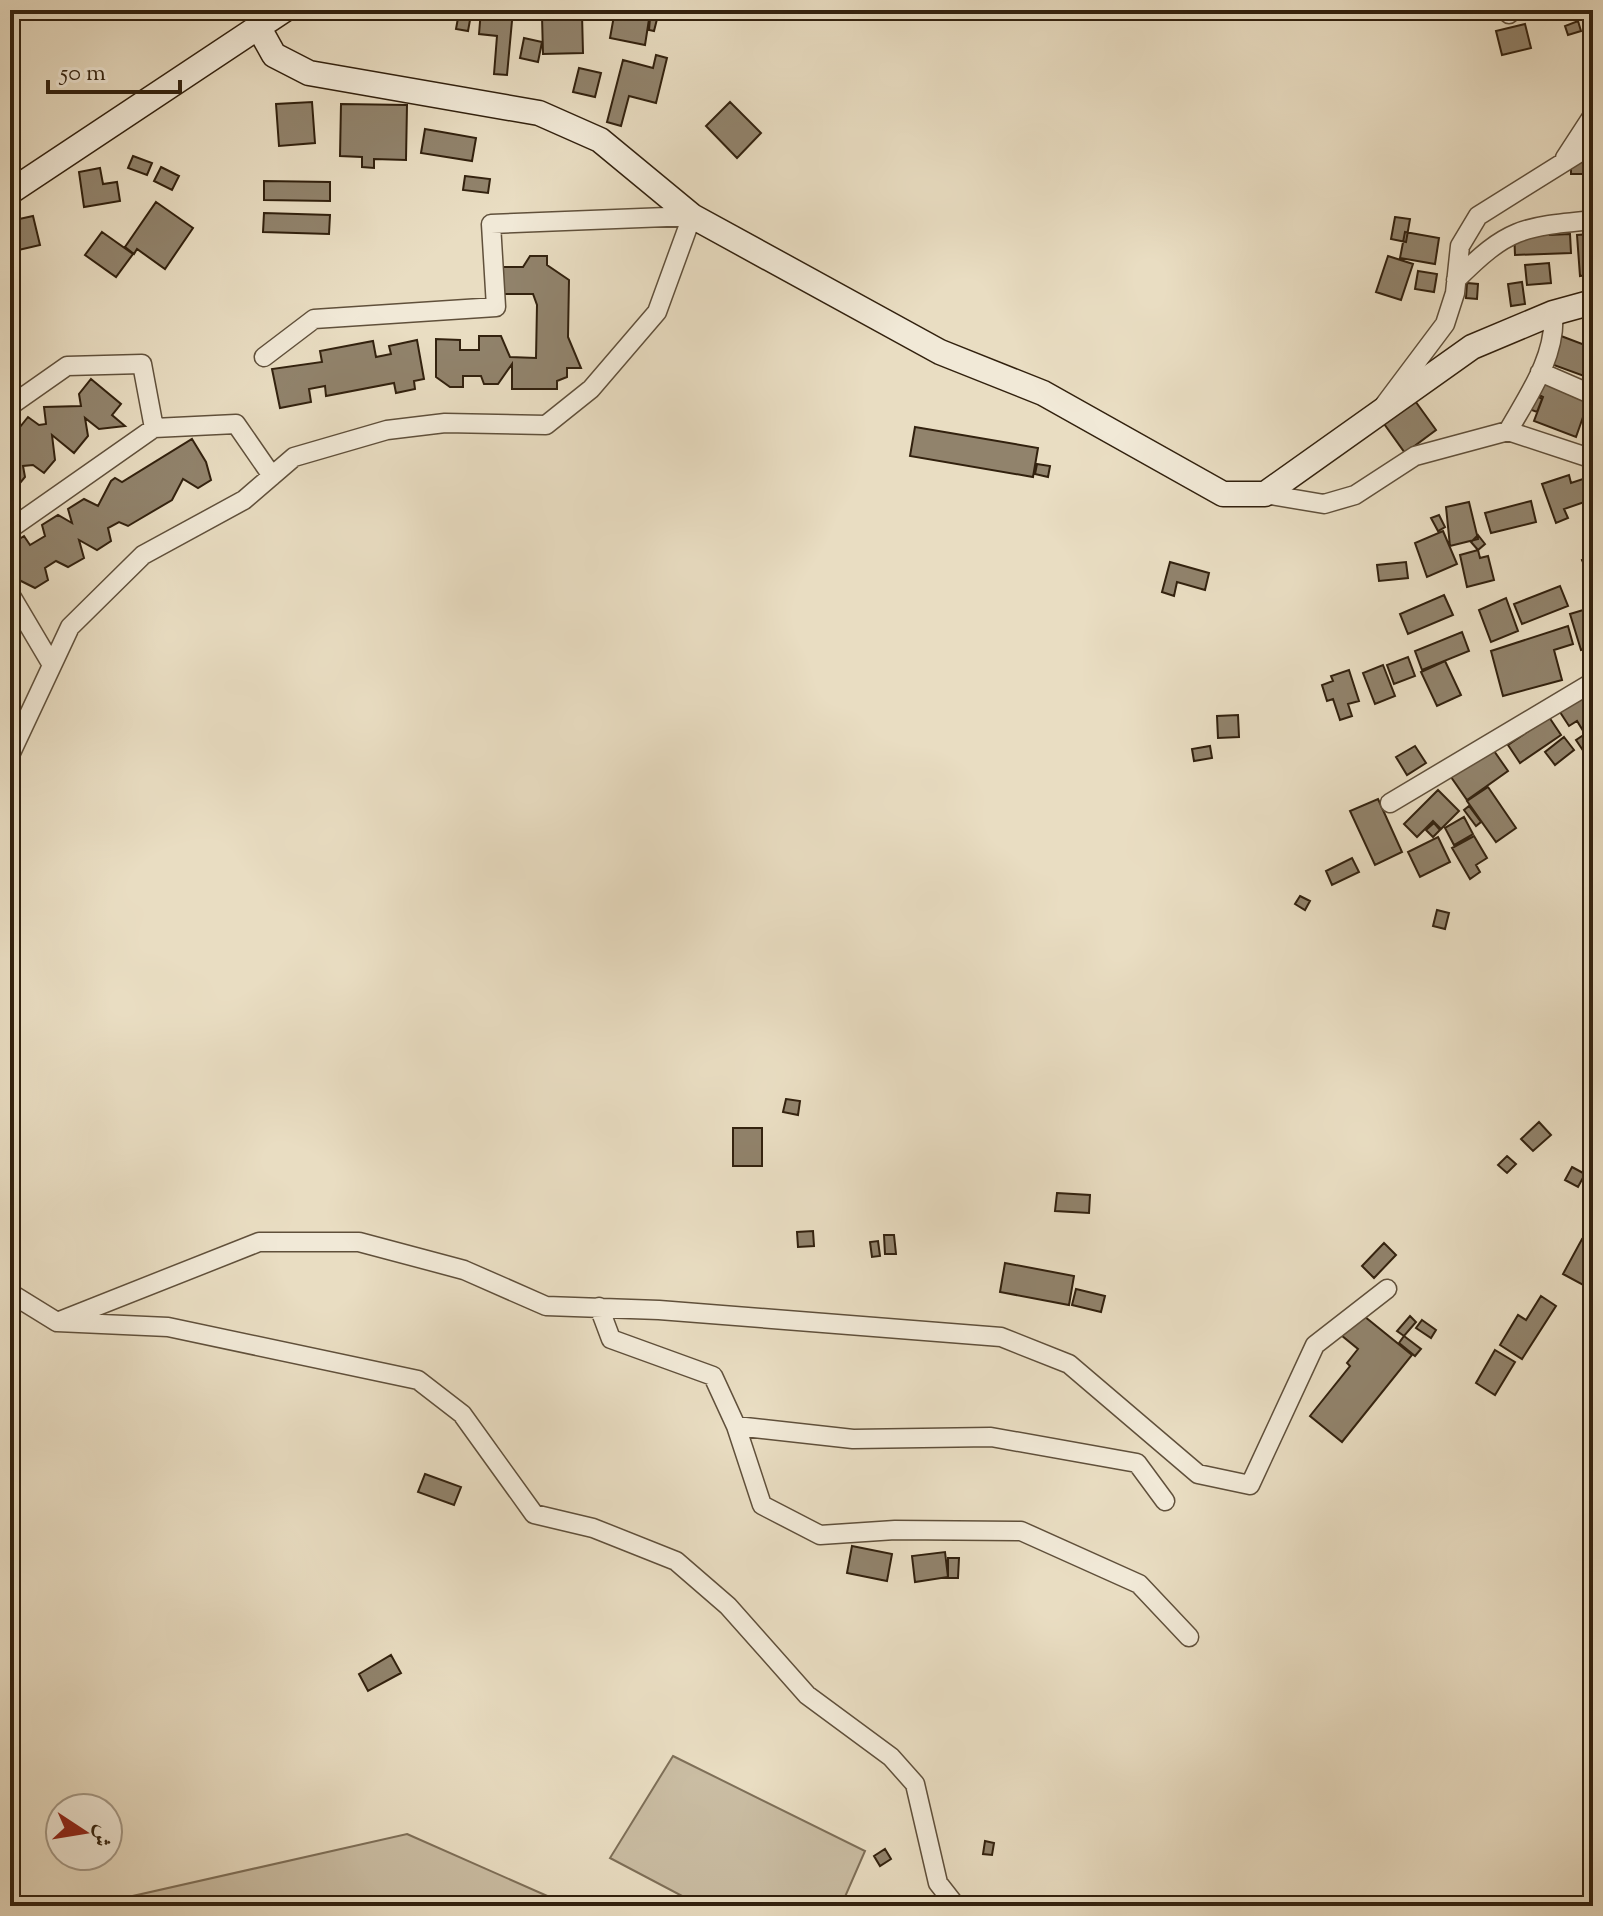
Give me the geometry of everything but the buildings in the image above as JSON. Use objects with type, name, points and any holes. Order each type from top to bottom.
[{"type":"main road","points":[[10,192],[284,10]]},
{"type":"main road","points":[[259,28],[274,55],[309,73],[539,113],[600,140],[692,216],[940,352],[1043,393],[1223,494],[1265,494],[1472,347],[1553,313],[1593,302]]},
{"type":"street","points":[[1562,164],[1593,115]]},
{"type":"street","points":[[1377,416],[1445,324],[1456,280],[1460,246],[1478,216],[1593,144]]},
{"type":"street","points":[[10,755],[70,627],[143,555],[244,500],[294,457],[387,430],[445,423],[546,425],[591,389],[657,312],[692,216],[491,224],[496,307],[314,319],[264,357]]},
{"type":"street","points":[[1456,280],[1491,245],[1522,229],[1593,220]]},
{"type":"street","points":[[1508,431],[1540,372],[1555,330],[1553,313]]},
{"type":"street","points":[[10,406],[67,366],[142,364],[154,428]]},
{"type":"street","points":[[1540,372],[1593,395]]},
{"type":"street","points":[[10,529],[154,428],[236,424],[272,476]]},
{"type":"street","points":[[1265,494],[1324,504],[1355,495],[1415,456],[1508,431],[1593,459]]},
{"type":"street","points":[[10,594],[52,665]]},
{"type":"street","points":[[1390,803],[1593,682]]},
{"type":"street","points":[[57,1322],[259,1242],[359,1242],[464,1270],[546,1306],[599,1307],[1001,1337],[1069,1364],[1198,1474],[1250,1485],[1315,1345],[1387,1289]]},
{"type":"street","points":[[10,1293],[57,1322],[168,1327],[418,1380],[462,1414],[534,1514],[593,1528],[676,1561],[728,1606],[807,1695],[891,1757],[915,1784],[938,1883],[956,1906]]},
{"type":"street","points":[[599,1307],[611,1339],[713,1376],[736,1426],[762,1505],[820,1535],[895,1530],[1021,1531],[1139,1584],[1189,1637]]},
{"type":"street","points":[[736,1426],[853,1439],[991,1437],[1137,1463],[1165,1501]]},
{"type":"shaded area","points":[[673,1756],[865,1851],[841,1906],[701,1906],[610,1858]]},
{"type":"shaded area","points":[[407,1834],[570,1906],[118,1906],[124,1898]]}]
